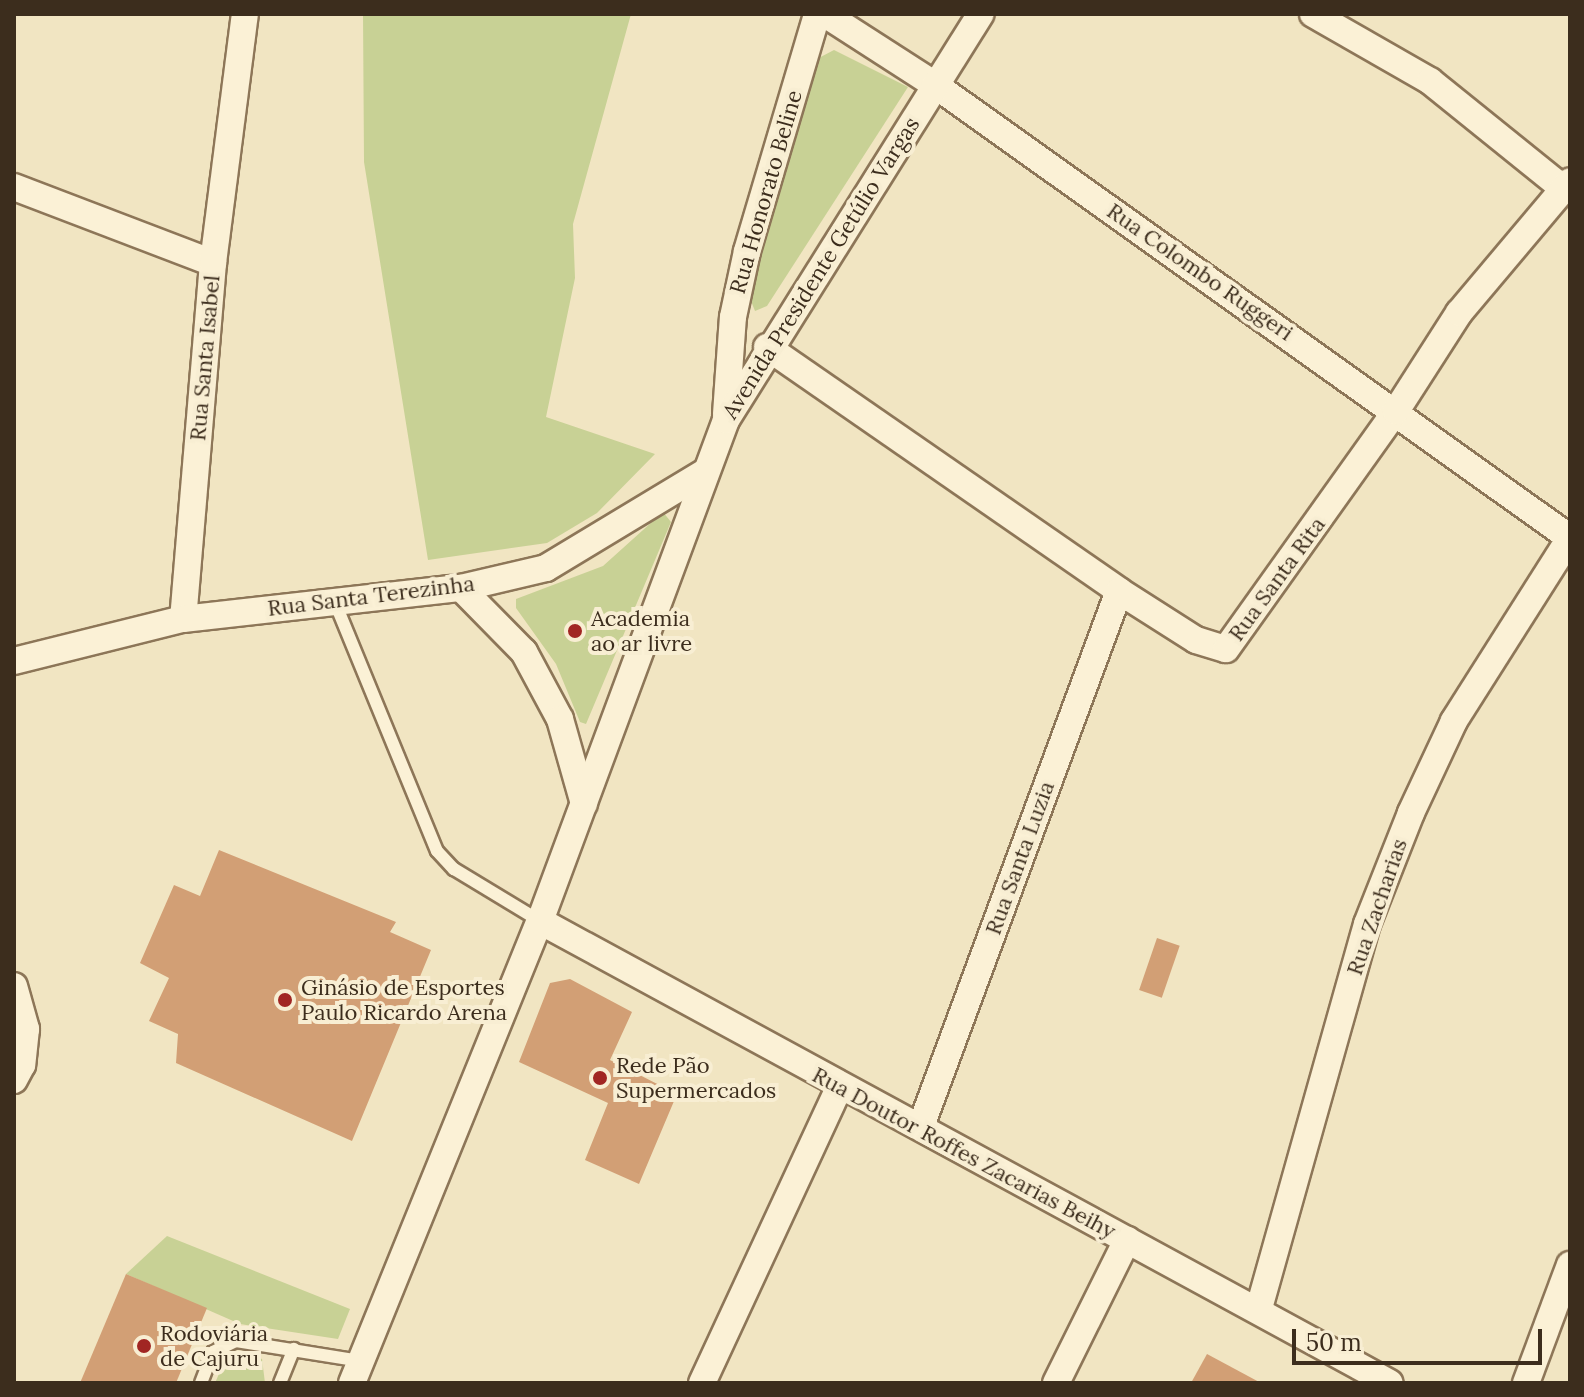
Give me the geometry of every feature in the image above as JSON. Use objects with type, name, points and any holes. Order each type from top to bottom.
[{"type":"street","points":[[213,263],[245,14]]},
{"type":"street","name":"Rua Honorato Beline","points":[[726,420],[733,317],[747,251],[817,14]]},
{"type":"street","name":"Rua Colombo Ruggeri","points":[[825,14],[935,85],[1570,538]]},
{"type":"street","name":"Avenida Presidente Getúlio Vargas","points":[[357,1372],[540,921],[726,420],[767,347],[981,14]]},
{"type":"street","points":[[1313,14],[1430,81],[1567,185]]},
{"type":"street","name":"Rua Santa Rita","points":[[767,347],[1119,591],[1212,648],[1234,644],[1396,411],[1459,313],[1567,185]]},
{"type":"street","name":"Rua Santa Isabel","points":[[14,187],[213,263],[183,619]]},
{"type":"street","name":"Rua Santa Terezinha","points":[[14,661],[183,619],[461,588],[546,568],[705,472]]},
{"type":"street","name":"Rua Zacharias","points":[[1259,1307],[1367,924],[1411,813],[1454,721],[1570,538]]},
{"type":"street","points":[[461,588],[524,652],[560,719],[584,804]]},
{"type":"street","name":"Rua Santa Luzia","points":[[921,1126],[1119,591]]},
{"type":"street","name":"Rua Doutor Roffes Zacarias Beihy","points":[[540,921],[840,1086],[921,1126],[1127,1240],[1259,1307],[1390,1383]]},
{"type":"street","points":[[14,986],[26,1029],[22,1065],[14,1080]]},
{"type":"street","points":[[702,1383],[840,1086]]},
{"type":"street","points":[[1056,1383],[1127,1240]]},
{"type":"street","points":[[1526,1383],[1570,1265]]},
{"type":"lane","points":[[334,600],[437,851],[454,869],[540,921]]},
{"type":"lane","points":[[201,1383],[221,1345],[236,1341],[294,1349],[357,1372]]},
{"type":"lane","points":[[280,1383],[294,1349]]},
{"type":"green space","points":[[363,14],[631,14],[573,224],[575,278],[546,417],[655,454],[597,513],[547,543],[428,560],[364,162]]},
{"type":"green space","points":[[834,50],[908,87],[767,306],[755,311],[749,296],[813,61]]},
{"type":"green space","points":[[663,512],[671,522],[586,724],[580,722],[556,664],[516,608],[516,599],[603,566]]},
{"type":"green space","points":[[167,1236],[350,1309],[338,1339],[240,1324],[126,1274]]},
{"type":"green space","points":[[242,1351],[262,1359],[265,1383],[215,1383],[225,1360]]},
{"type":"building","name":"Ginásio de Esportes Paulo Ricardo Arena","points":[[219,850],[396,922],[390,932],[431,950],[352,1141],[176,1063],[178,1034],[149,1021],[169,978],[140,963],[174,885],[200,896]]},
{"type":"building","points":[[1157,938],[1180,946],[1162,998],[1139,990]]},
{"type":"building","name":"Rede Pão Supermercados","points":[[570,979],[632,1012],[610,1060],[677,1094],[639,1184],[585,1160],[608,1103],[519,1062],[550,983]]},
{"type":"building","name":"Rodoviária de Cajuru","points":[[126,1274],[207,1308],[176,1383],[80,1383]]},
{"type":"building","points":[[1207,1354],[1261,1383],[1191,1383]]},
{"type":"place","name":"Academia ao ar livre","points":[[575,631]]},
{"type":"place","name":"Ginásio de Esportes Paulo Ricardo Arena","points":[[285,1000]]},
{"type":"place","name":"Rede Pão Supermercados","points":[[600,1078]]},
{"type":"place","name":"Rodoviária de Cajuru","points":[[144,1346]]}]
